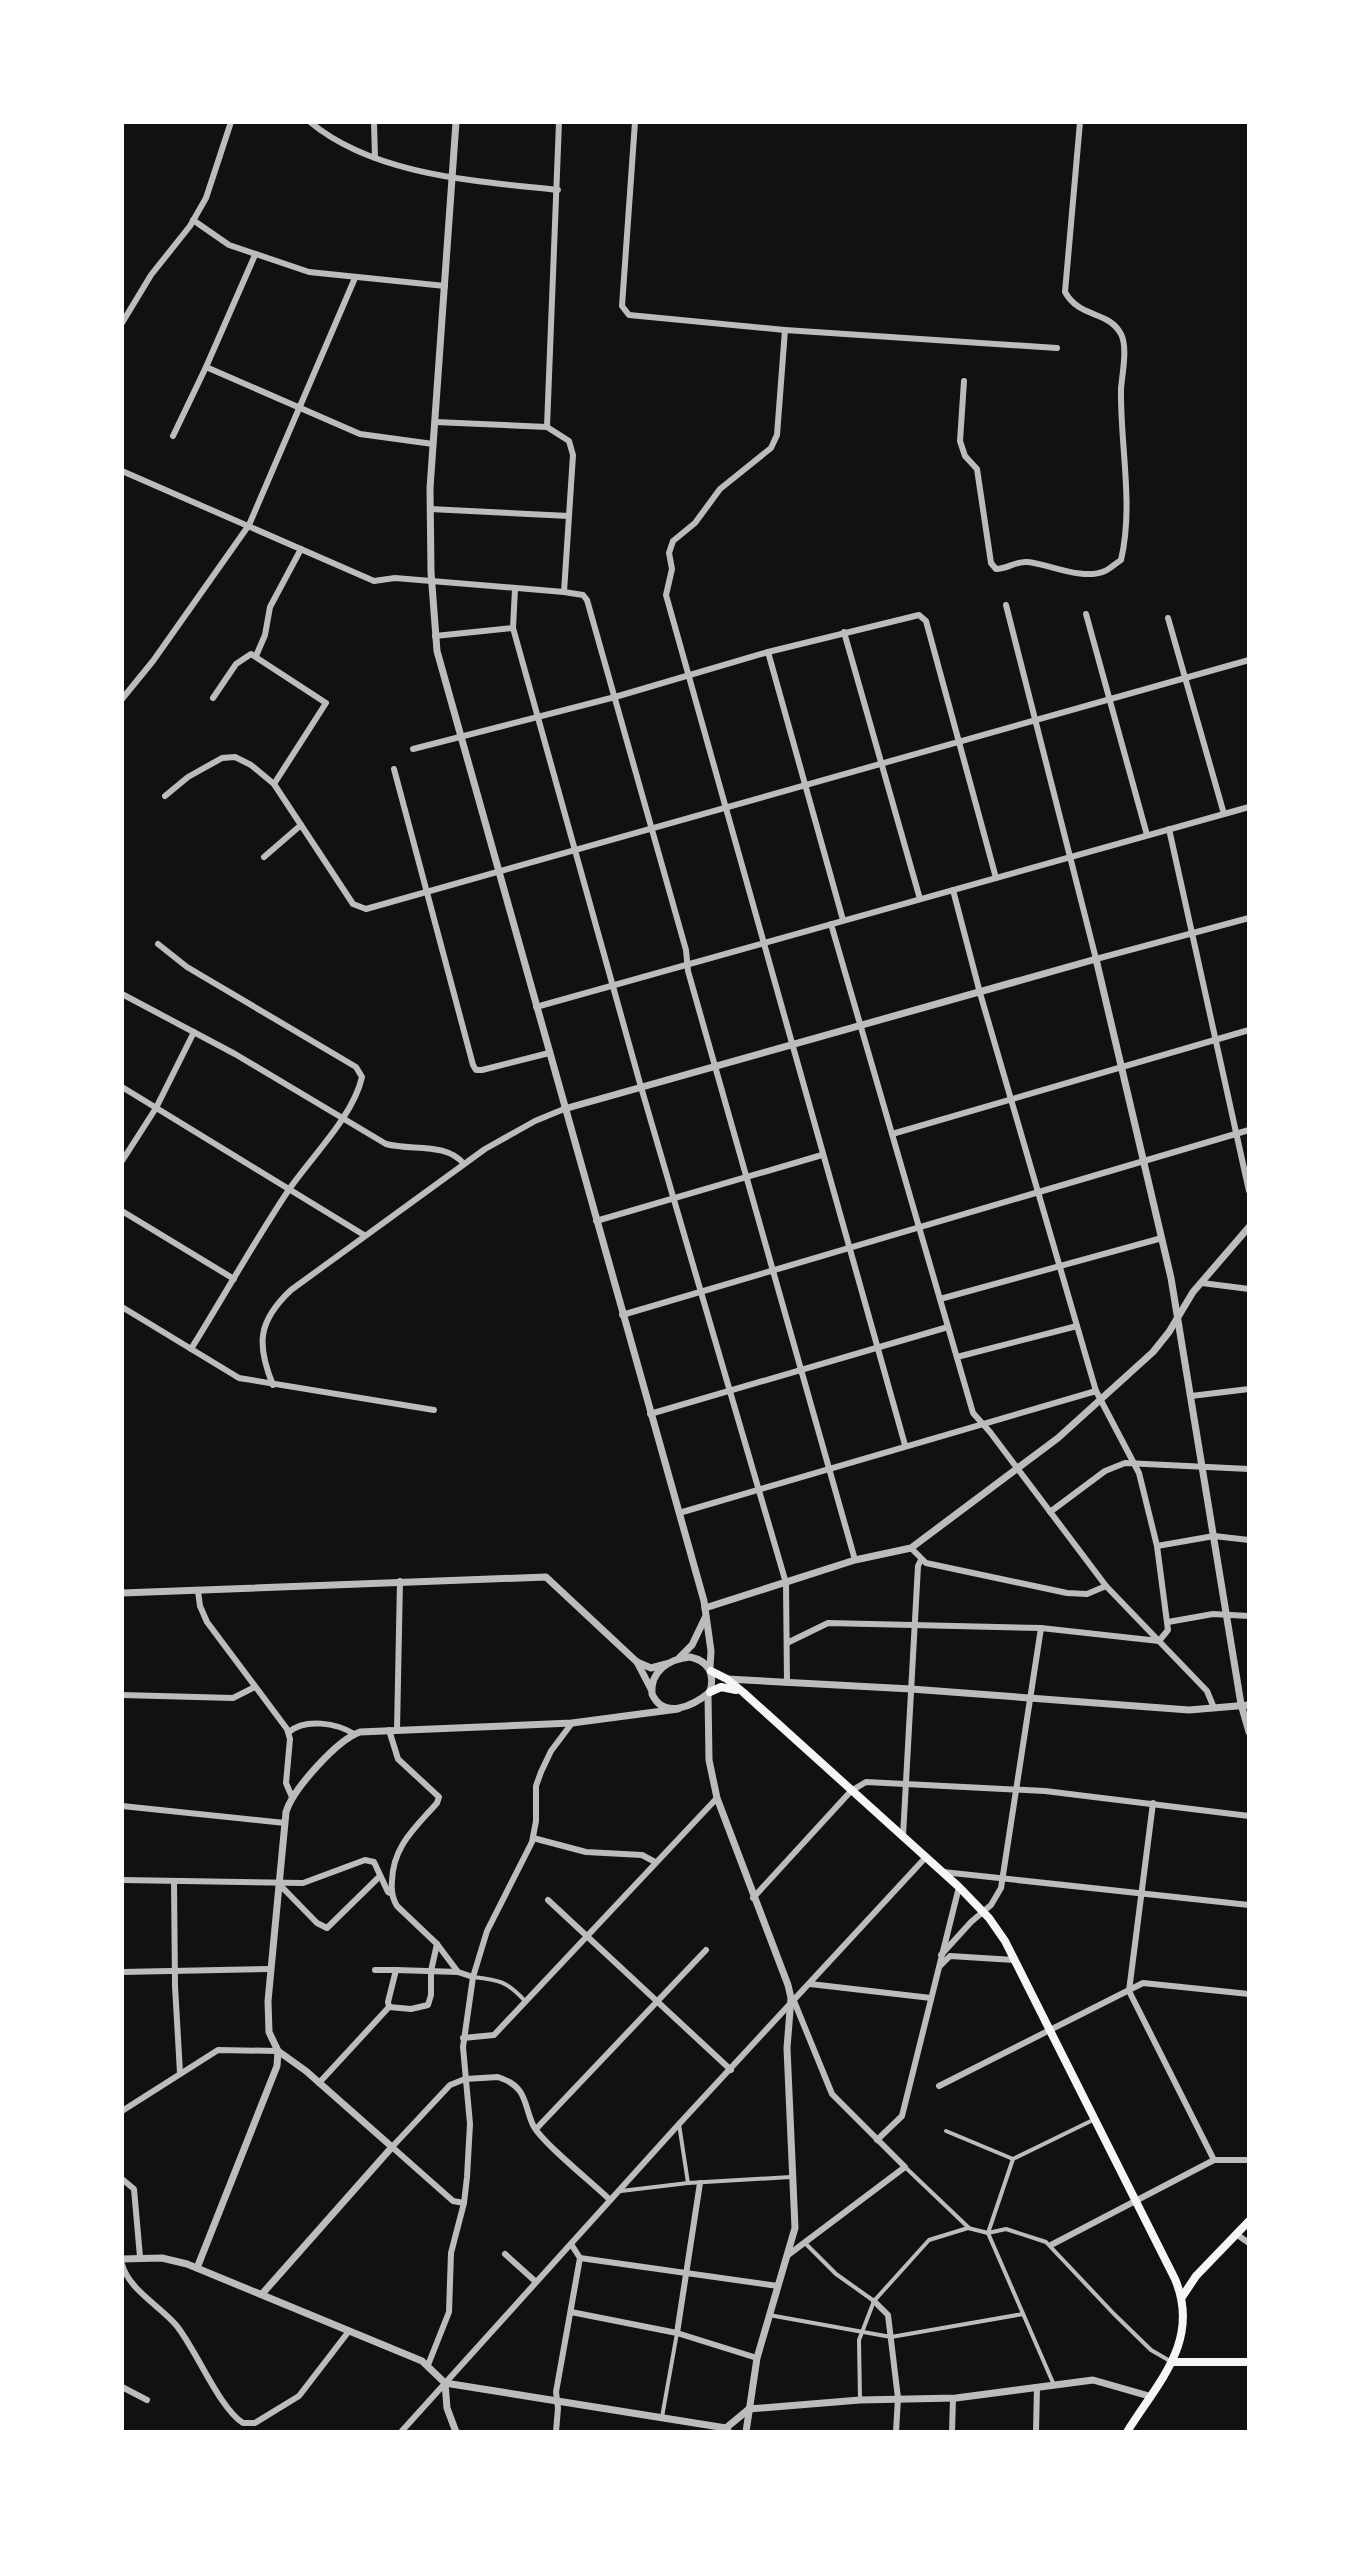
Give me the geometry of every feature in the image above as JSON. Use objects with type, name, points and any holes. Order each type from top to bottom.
[{"type":"main road","points":[[710,1669],[744,1693],[943,1872],[983,1912],[1005,1941],[1182,2297],[1184,2327],[1172,2362],[1127,2432]]},
{"type":"main road","points":[[709,1693],[724,1687],[744,1693]]},
{"type":"main road","points":[[1182,2297],[1196,2276],[1249,2221]]},
{"type":"main road","points":[[1172,2362],[1249,2362]]},
{"type":"street","points":[[122,323],[151,275],[193,220],[209,193],[231,122]]},
{"type":"street","points":[[310,122],[336,140],[375,158],[452,178],[558,190]]},
{"type":"street","points":[[374,122],[375,158]]},
{"type":"street","points":[[456,122],[430,509],[431,582],[439,663],[706,1612],[711,1651],[709,1760],[717,1798],[792,2002],[832,2094],[969,2228],[988,2233],[1006,2229],[1051,2245],[1151,2350],[1172,2362]]},
{"type":"street","points":[[547,427],[559,122]]},
{"type":"street","points":[[635,122],[622,306],[629,315],[785,330],[1057,348]]},
{"type":"street","points":[[964,381],[960,441],[965,456],[977,469],[991,563],[996,569],[1006,569],[1024,561],[1084,573],[1103,572],[1121,560],[1127,535],[1121,409],[1123,338],[1114,323],[1072,305],[1065,292],[1080,122]]},
{"type":"street","points":[[193,220],[229,245],[309,272],[445,286]]},
{"type":"street","points":[[173,436],[255,255]]},
{"type":"street","points":[[122,699],[249,525],[355,278]]},
{"type":"street","points":[[785,330],[777,435],[771,448],[720,489],[695,523],[673,541],[669,553],[672,569],[666,595],[905,1445]]},
{"type":"street","points":[[206,367],[360,434],[433,444]]},
{"type":"street","points":[[435,422],[547,427],[564,436],[572,445],[564,592]]},
{"type":"street","points":[[122,471],[374,581],[395,578],[585,596],[855,1560]]},
{"type":"street","points":[[430,509],[569,516]]},
{"type":"street","points":[[256,656],[265,635],[270,607],[301,549]]},
{"type":"street","points":[[515,589],[513,628],[537,717],[786,1583],[787,1683]]},
{"type":"street","points":[[1006,605],[1072,856],[1162,1238],[1249,1732]]},
{"type":"street","points":[[1086,614],[1147,835]]},
{"type":"street","points":[[413,749],[615,697],[844,632],[915,615],[923,616],[996,878]]},
{"type":"street","points":[[1168,618],[1224,814]]},
{"type":"street","points":[[435,636],[513,628]]},
{"type":"street","points":[[844,632],[920,899]]},
{"type":"street","points":[[768,652],[843,920]]},
{"type":"street","points":[[213,698],[236,664],[249,654],[326,703],[274,784]]},
{"type":"street","points":[[165,796],[197,772],[226,757],[235,757],[251,765],[274,784],[357,907],[371,908],[1249,660]]},
{"type":"street","points":[[394,769],[476,1070],[549,1053]]},
{"type":"street","points":[[536,1007],[1249,807]]},
{"type":"street","points":[[264,857],[301,825]]},
{"type":"street","points":[[1169,829],[1249,1191]]},
{"type":"street","points":[[787,1643],[828,1623],[1041,1628],[1159,1641],[1166,1635],[1168,1622],[1157,1546],[1139,1473],[1096,1391],[1058,1267],[953,890]]},
{"type":"street","points":[[273,1385],[261,1351],[262,1335],[277,1303],[364,1235],[464,1164],[535,1121],[564,1109],[641,1087],[1249,918]]},
{"type":"street","points":[[831,924],[973,1413],[1106,1586],[1207,1691],[1214,1708]]},
{"type":"street","points":[[158,944],[187,967],[356,1067],[362,1077],[360,1088],[342,1118],[289,1190],[191,1349]]},
{"type":"street","points":[[122,994],[194,1032],[386,1144],[404,1149],[446,1150],[457,1155],[464,1164]]},
{"type":"street","points":[[892,1134],[1249,1030]]},
{"type":"street","points":[[122,1161],[156,1108],[194,1032]]},
{"type":"street","points":[[122,1087],[364,1235]]},
{"type":"street","points":[[622,1315],[1249,1130]]},
{"type":"street","points":[[596,1221],[822,1155]]},
{"type":"street","points":[[122,1211],[234,1279]]},
{"type":"street","points":[[122,1593],[546,1577],[637,1662],[651,1668],[666,1664],[692,1645],[706,1612],[855,1560],[911,1548],[1018,1468],[1100,1401],[1157,1347],[1189,1298],[1249,1227]]},
{"type":"street","points":[[940,1299],[1162,1238]]},
{"type":"street","points":[[1202,1283],[1249,1289]]},
{"type":"street","points":[[122,1307],[239,1378],[434,1410]]},
{"type":"street","points":[[957,1357],[1077,1326]]},
{"type":"street","points":[[650,1414],[948,1327]]},
{"type":"street","points":[[1191,1396],[1249,1389]]},
{"type":"street","points":[[679,1513],[1096,1391]]},
{"type":"street","points":[[1050,1512],[1110,1468],[1133,1462],[1249,1469]]},
{"type":"street","points":[[1157,1546],[1214,1536],[1249,1540]]},
{"type":"street","points":[[911,1548],[926,1563],[1067,1593],[1087,1594],[1106,1586]]},
{"type":"street","points":[[903,1836],[918,1566],[921,1560]]},
{"type":"street","points":[[400,1581],[393,1730],[398,1759],[439,1797],[396,1852],[392,1894],[397,1906],[437,1944],[458,1972]]},
{"type":"street","points":[[198,1591],[202,1614],[289,1732],[286,1783],[292,1797]]},
{"type":"street","points":[[1168,1622],[1226,1613],[1249,1616]]},
{"type":"street","points":[[941,1955],[995,1900],[1004,1879],[1041,1628]]},
{"type":"street","points":[[675,1660],[696,1658],[710,1669]]},
{"type":"street","points":[[637,1662],[661,1706],[678,1709]]},
{"type":"street","points":[[637,1716],[651,1692],[655,1675],[666,1664]]},
{"type":"street","points":[[727,1679],[1189,1710],[1245,1704]]},
{"type":"street","points":[[122,1695],[233,1698],[255,1687]]},
{"type":"street","points":[[289,1732],[297,1726],[335,1725],[354,1734],[572,1723],[678,1709],[709,1693]]},
{"type":"street","points":[[428,2365],[449,2312],[451,2253],[464,2203],[470,2124],[463,2038],[473,1977],[487,1931],[533,1838],[537,1782],[551,1751],[572,1723]]},
{"type":"street","points":[[354,1734],[292,1797],[286,1812],[270,1969],[268,2025],[278,2051],[453,2201],[464,2203]]},
{"type":"street","points":[[753,1898],[851,1791],[866,1782],[1017,1788],[1249,1816]]},
{"type":"street","points":[[463,2038],[494,2035],[717,1798]]},
{"type":"street","points":[[1153,1803],[1129,1991],[1214,2160]]},
{"type":"street","points":[[122,1806],[285,1823]]},
{"type":"street","points":[[533,1838],[577,1851],[642,1855],[655,1862]]},
{"type":"street","points":[[401,2432],[926,1857]]},
{"type":"street","points":[[122,1880],[308,1882],[365,1860],[374,1862],[388,1892],[392,1894]]},
{"type":"street","points":[[943,1872],[1249,1905]]},
{"type":"street","points":[[279,1883],[317,1923],[327,1928],[380,1876]]},
{"type":"street","points":[[174,1881],[174,1971],[180,2073]]},
{"type":"street","points":[[877,2140],[902,2116],[959,1887]]},
{"type":"street","points":[[548,1900],[731,2070]]},
{"type":"street","points":[[319,2083],[389,2007],[427,2006],[437,1944]]},
{"type":"street","points":[[536,2129],[706,1950]]},
{"type":"street","points":[[938,1968],[950,1956],[1014,1960]]},
{"type":"street","points":[[122,1972],[270,1969]]},
{"type":"street","points":[[375,1970],[458,1972],[504,1982],[512,1986],[525,2001]]},
{"type":"street","points":[[389,2007],[396,1970]]},
{"type":"street","points":[[939,2086],[1150,1982],[1249,1994]]},
{"type":"street","points":[[810,1984],[931,1998]]},
{"type":"street","points":[[746,2432],[757,2358],[795,2228],[787,2048],[792,2002]]},
{"type":"street","points":[[122,2111],[221,2050],[278,2051]]},
{"type":"street","points":[[197,2268],[271,2086],[278,2051]]},
{"type":"street","points":[[262,2294],[450,2085],[465,2079],[504,2079],[525,2097],[536,2129],[610,2200]]},
{"type":"street","points":[[1054,2386],[988,2233],[1013,2159],[1095,2119]]},
{"type":"street","points":[[679,2124],[688,2183]]},
{"type":"street","points":[[946,2131],[1013,2159]]},
{"type":"street","points":[[1051,2245],[1214,2160],[1249,2160]]},
{"type":"street","points":[[788,2255],[905,2167]]},
{"type":"street","points":[[618,2191],[688,2183],[794,2177]]},
{"type":"street","points":[[122,2179],[134,2189],[140,2257]]},
{"type":"street","points":[[662,2419],[700,2183]]},
{"type":"street","points":[[860,2400],[861,2333],[874,2301],[929,2240],[969,2228]]},
{"type":"street","points":[[1236,2234],[1249,2243]]},
{"type":"street","points":[[805,2243],[836,2274],[886,2311],[898,2398],[896,2432]]},
{"type":"street","points":[[556,2432],[556,2392],[580,2258],[571,2244]]},
{"type":"street","points":[[505,2254],[536,2282]]},
{"type":"street","points":[[349,2331],[299,2396],[255,2423],[240,2422],[175,2323],[131,2282],[122,2262],[140,2257],[171,2259],[197,2268],[402,2352],[428,2365],[445,2383],[727,2430],[749,2409],[860,2400],[953,2398],[1096,2380],[1149,2396]]},
{"type":"street","points":[[580,2258],[778,2286]]},
{"type":"street","points":[[571,2312],[677,2333],[757,2358]]},
{"type":"street","points":[[768,2315],[891,2337],[1023,2314]]},
{"type":"street","points":[[445,2383],[447,2408],[456,2432]]},
{"type":"street","points":[[122,2387],[147,2400]]},
{"type":"street","points":[[1036,2432],[1037,2387]]},
{"type":"street","points":[[952,2432],[953,2398]]}]
